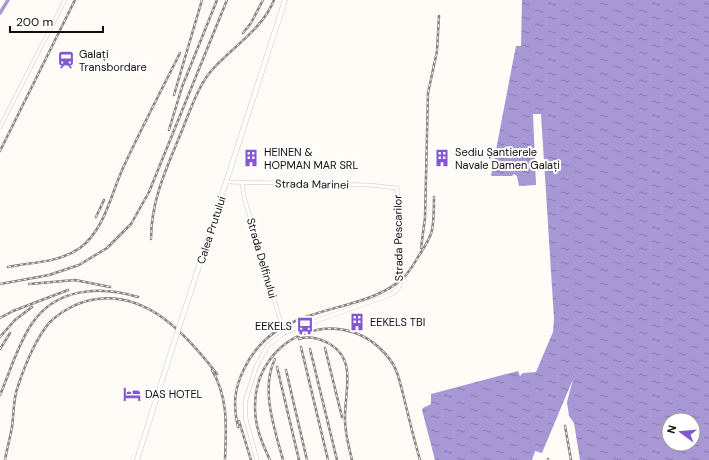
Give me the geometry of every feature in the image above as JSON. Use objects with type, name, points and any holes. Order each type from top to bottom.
[{"type":"highway","name":"Calea Prutului","points":[[137,460],[285,0]]},
{"type":"street","points":[[0,126],[65,0]]},
{"type":"street","name":"Strada Marinei","points":[[226,182],[369,185],[397,188]]},
{"type":"street","name":"Strada Delfinului","points":[[242,183],[244,197],[284,333]]},
{"type":"street","name":"Strada Pescarilor","points":[[284,333],[305,324],[392,294],[398,287],[401,280],[401,267],[397,188]]},
{"type":"street","points":[[257,460],[246,420],[246,398],[256,366],[265,349],[284,333]]},
{"type":"water","points":[[522,0],[709,0],[709,460],[580,460],[574,423],[569,416],[567,402],[573,379],[542,453],[535,451],[532,460],[435,460],[422,410],[431,404],[431,394],[518,371],[520,376],[523,373],[536,372],[553,332],[554,319],[541,114],[533,114],[536,185],[519,186],[517,176],[514,174],[512,176],[491,176],[516,46],[521,46]]},
{"type":"waterway","points":[[0,13],[8,0]]},
{"type":"railway","points":[[0,151],[75,0]]},
{"type":"railway","points":[[174,95],[202,0]]},
{"type":"railway","points":[[169,130],[182,87],[217,0]]},
{"type":"railway","points":[[0,284],[49,275],[79,265],[107,248],[131,224],[149,192],[227,0]]},
{"type":"railway","points":[[243,33],[251,23],[263,0]]},
{"type":"railway","points":[[151,239],[154,210],[161,182],[192,105],[206,77],[219,62],[246,38],[262,20],[269,11],[274,0]]},
{"type":"railway","points":[[421,248],[425,218],[428,93],[437,51],[439,16]]},
{"type":"railway","points":[[8,267],[63,257],[80,248],[89,240],[96,231],[106,211],[123,168],[180,53]]},
{"type":"railway","points":[[238,427],[235,411],[235,397],[238,383],[244,369],[254,353],[265,340],[277,330],[291,323],[369,298],[399,282],[410,270],[430,237],[433,222],[434,197]]},
{"type":"railway","points":[[96,217],[104,200]]},
{"type":"railway","points":[[29,284],[75,280],[110,287]]},
{"type":"railway","points":[[0,318],[13,311],[68,290]]},
{"type":"railway","points":[[0,395],[26,333],[41,313],[52,303],[65,297],[93,291],[108,291],[138,297]]},
{"type":"railway","points":[[5,460],[12,427],[16,391],[31,353],[39,337],[49,323],[63,312],[80,303],[91,300],[111,298],[130,301],[147,308],[163,318],[192,344],[217,374]]},
{"type":"railway","points":[[0,337],[15,320],[32,307]]},
{"type":"railway","points":[[270,460],[262,441],[255,415],[259,381],[270,359],[287,343],[308,332],[330,329],[353,332],[375,344],[393,364],[400,381],[420,460]]},
{"type":"railway","points":[[0,349],[10,333]]},
{"type":"railway","points":[[299,339],[309,338],[326,342],[336,349],[343,357],[348,376],[345,425],[352,460]]},
{"type":"railway","points":[[301,347],[328,460]]},
{"type":"railway","points":[[325,348],[342,417]]},
{"type":"railway","points":[[310,349],[337,460]]},
{"type":"railway","points":[[275,359],[269,383],[270,410],[283,460]]},
{"type":"railway","points":[[277,367],[299,460]]},
{"type":"railway","points":[[212,370],[224,403],[226,425],[225,460]]},
{"type":"railway","points":[[286,370],[307,460]]},
{"type":"railway","points":[[239,421],[251,460]]},
{"type":"railway","points":[[565,426],[571,460]]},
{"type":"place","name":"Galați Transbordare","points":[[66,60]]},
{"type":"place","name":"HEINEN & HOPMAN MAR SRL","points":[[251,158]]},
{"type":"place","name":"Sediu Șantierele Navale Damen Galați","points":[[442,158]]},
{"type":"place","name":"EEKELS TBI","points":[[357,322]]},
{"type":"place","name":"EEKELS","points":[[305,326]]},
{"type":"place","name":"DAS HOTEL","points":[[132,394]]}]
